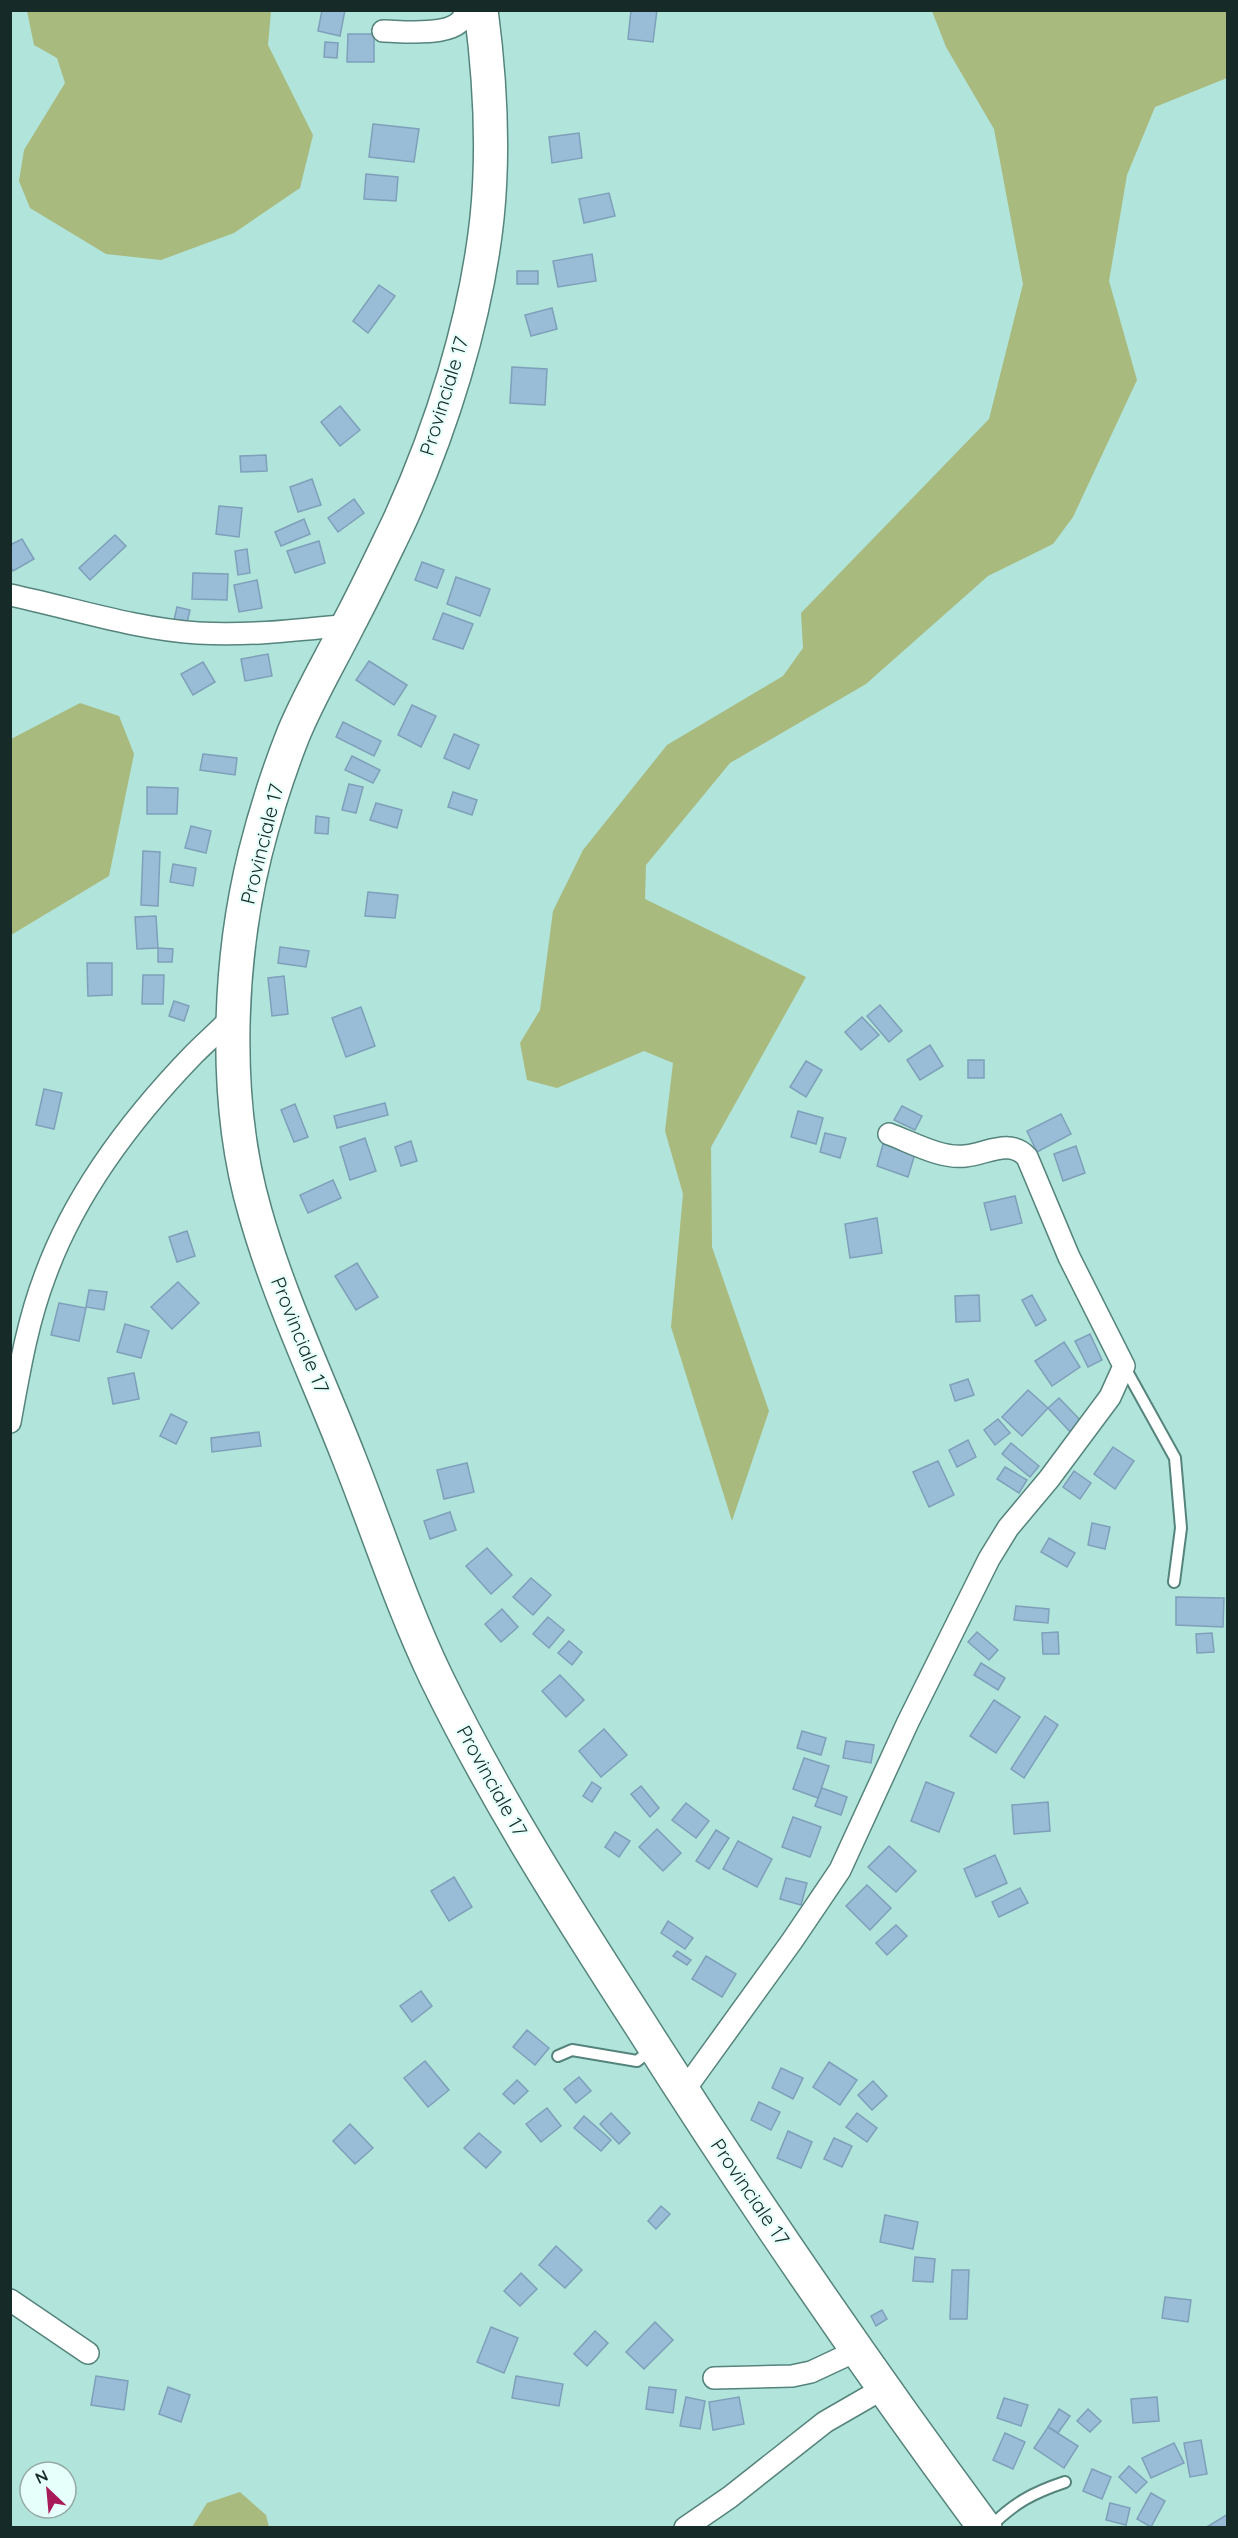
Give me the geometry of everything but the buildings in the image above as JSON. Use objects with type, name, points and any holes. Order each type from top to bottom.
[{"type":"main road","name":"Provinciale 17","points":[[481,10],[487,50],[490,173],[487,221],[458,360],[433,441],[400,519],[293,734],[273,793],[246,899],[233,1016],[238,1125],[252,1205],[294,1327],[336,1424],[399,1592],[468,1740],[554,1889],[683,2092],[856,2351],[987,2528]]},
{"type":"street","points":[[383,31],[444,30],[456,27],[463,20],[465,10]]},
{"type":"street","points":[[10,595],[163,629],[200,633],[270,633],[349,625]]},
{"type":"street","points":[[10,1422],[34,1308],[60,1240],[88,1187],[156,1098],[194,1054],[233,1016]]},
{"type":"street","points":[[683,2092],[786,1950],[840,1870],[908,1722],[989,1559],[1008,1528],[1049,1479],[1110,1397],[1124,1366],[1094,1311],[1027,1157],[1020,1150],[1006,1147],[963,1157],[936,1151],[889,1134]]},
{"type":"street","points":[[10,2300],[88,2353]]},
{"type":"street","points":[[714,2378],[792,2376],[810,2372],[856,2351]]},
{"type":"street","points":[[685,2528],[730,2497],[825,2422],[884,2388]]},
{"type":"lane","points":[[1124,1366],[1175,1458],[1181,1528],[1174,1582]]},
{"type":"lane","points":[[558,2056],[572,2050],[637,2061],[654,2047]]},
{"type":"lane","points":[[987,2528],[1007,2509],[1031,2494],[1065,2482]]},
{"type":"green space","points":[[27,11],[271,11],[268,45],[313,135],[300,188],[234,233],[161,260],[106,254],[30,208],[19,181],[24,150],[65,83],[57,58],[34,45]]},
{"type":"green space","points":[[932,11],[1227,11],[1227,78],[1155,107],[1127,175],[1109,281],[1137,380],[1073,517],[1053,544],[988,576],[866,684],[730,763],[646,865],[645,899],[806,977],[711,1147],[712,1247],[769,1411],[732,1521],[671,1327],[683,1194],[665,1131],[673,1063],[644,1051],[557,1088],[527,1080],[520,1043],[540,1010],[553,911],[583,850],[667,745],[783,676],[803,648],[801,613],[989,419],[1023,284],[994,129],[946,47]]},
{"type":"green space","points":[[80,703],[119,716],[134,754],[109,876],[11,935],[11,739]]},
{"type":"green space","points":[[240,2492],[266,2515],[269,2527],[192,2527],[207,2503]]}]
